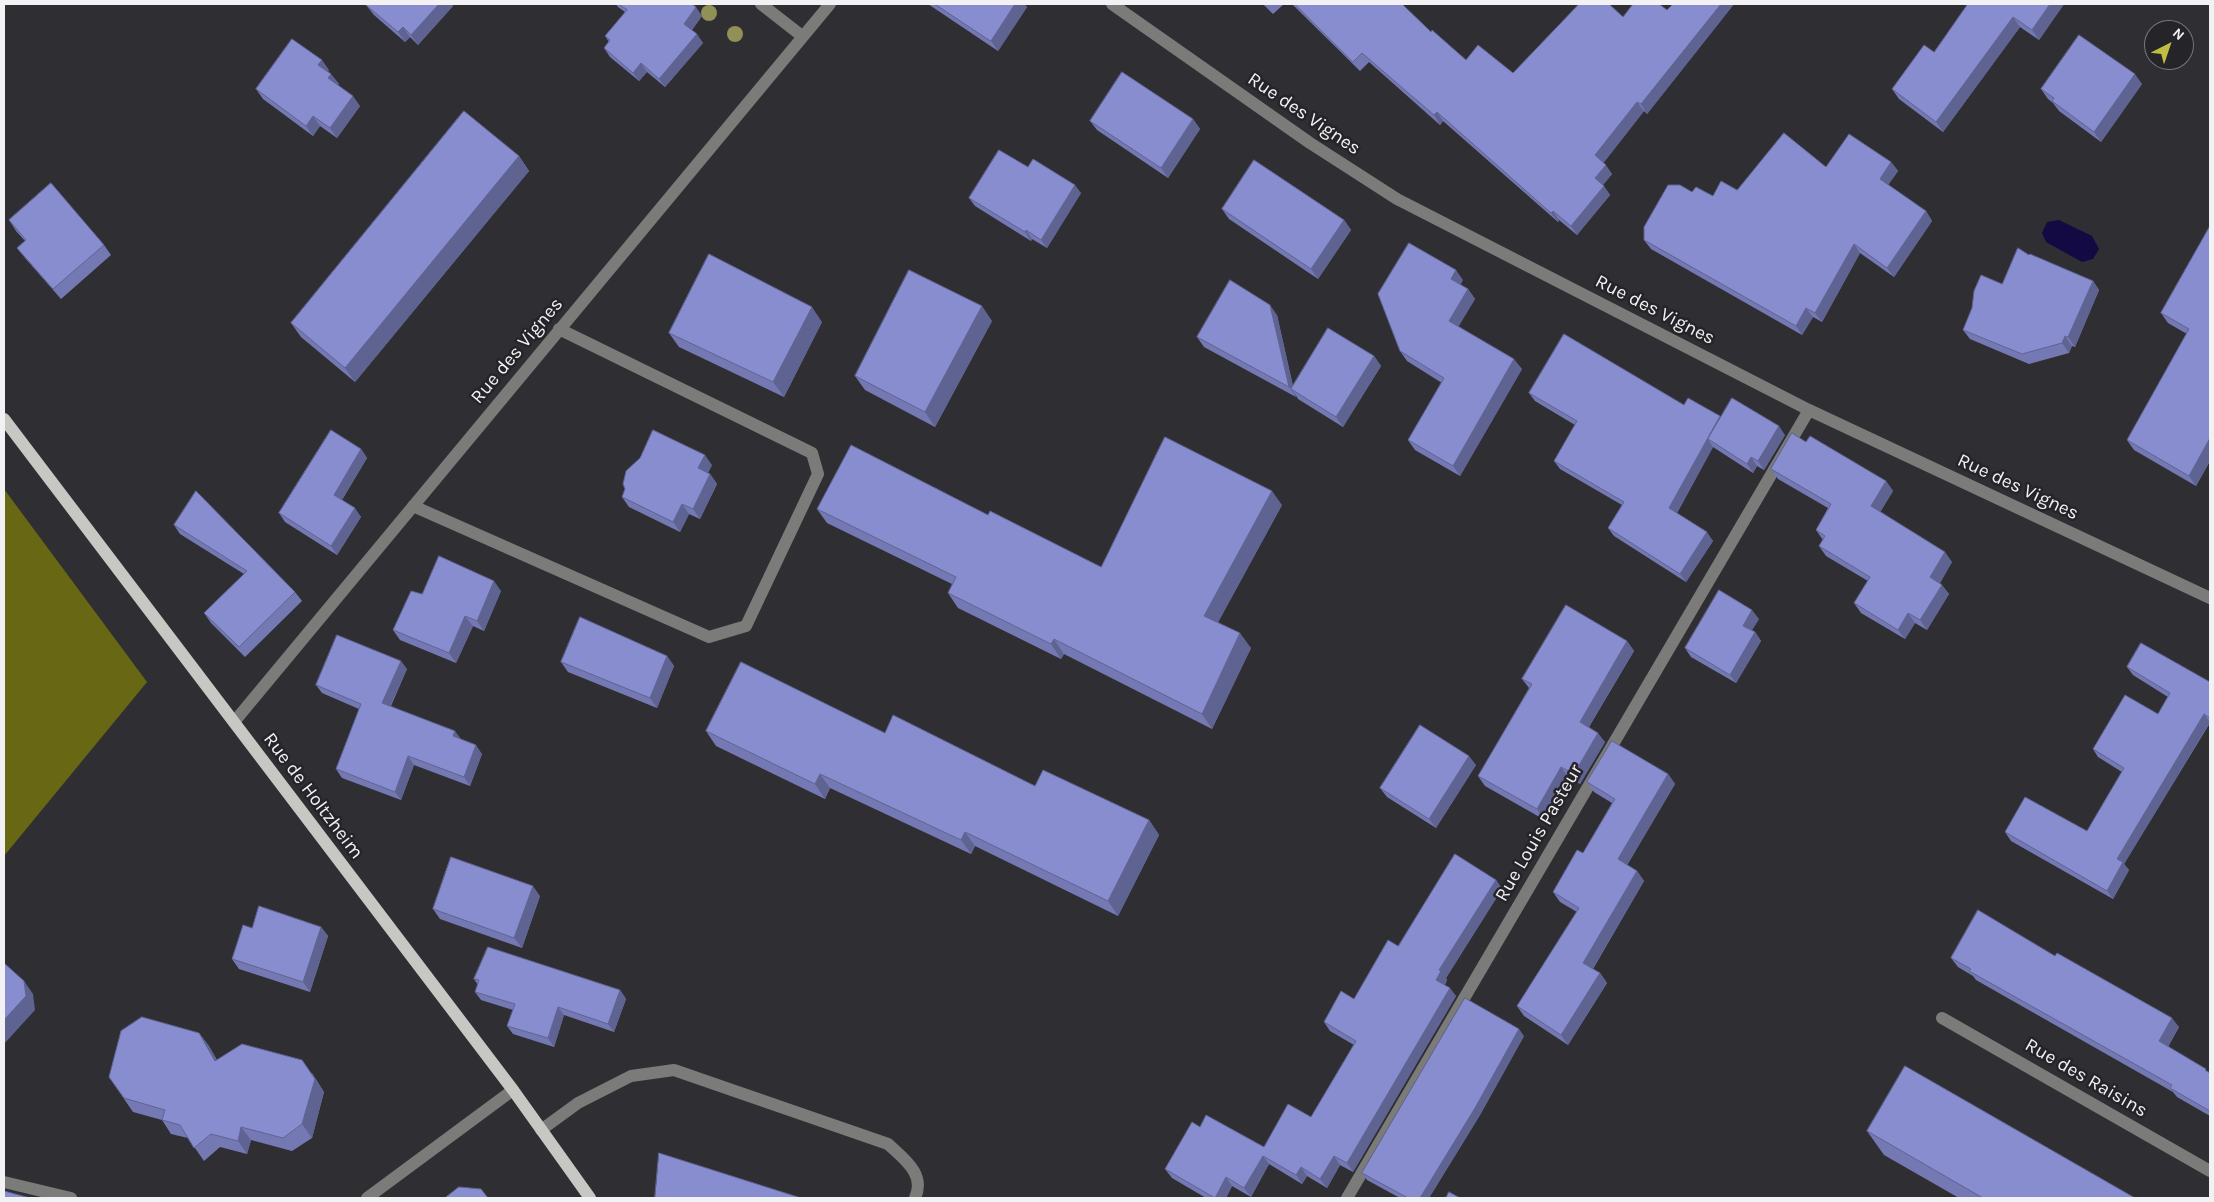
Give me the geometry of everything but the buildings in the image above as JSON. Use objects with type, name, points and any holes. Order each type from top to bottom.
[{"type":"main road","name":"Rue de Holtzheim","points":[[4,419],[513,1090],[590,1198]]},
{"type":"street","points":[[761,4],[802,36]]},
{"type":"street","name":"Rue des Vignes","points":[[234,722],[830,4]]},
{"type":"street","name":"Rue des Vignes","points":[[1112,4],[1310,143],[1397,199],[1809,410],[2210,598]]},
{"type":"street","points":[[413,506],[709,637],[746,626],[818,474],[812,453],[559,329]]},
{"type":"street","name":"Rue Louis Pasteur","points":[[1347,1198],[1809,410]]},
{"type":"street","name":"Rue des Raisins","points":[[1942,1018],[2210,1171]]},
{"type":"street","points":[[541,1130],[578,1104],[631,1076],[674,1070],[888,1144],[915,1170],[919,1190],[915,1198]]},
{"type":"street","points":[[367,1198],[513,1090]]},
{"type":"street","points":[[4,1182],[71,1198]]},
{"type":"shaded area","points":[[2059,220],[2092,236],[2099,249],[2093,259],[2082,262],[2046,242],[2042,233],[2047,222]]},
{"type":"shaded area","points":[[4,489],[147,682],[4,856]]}]
